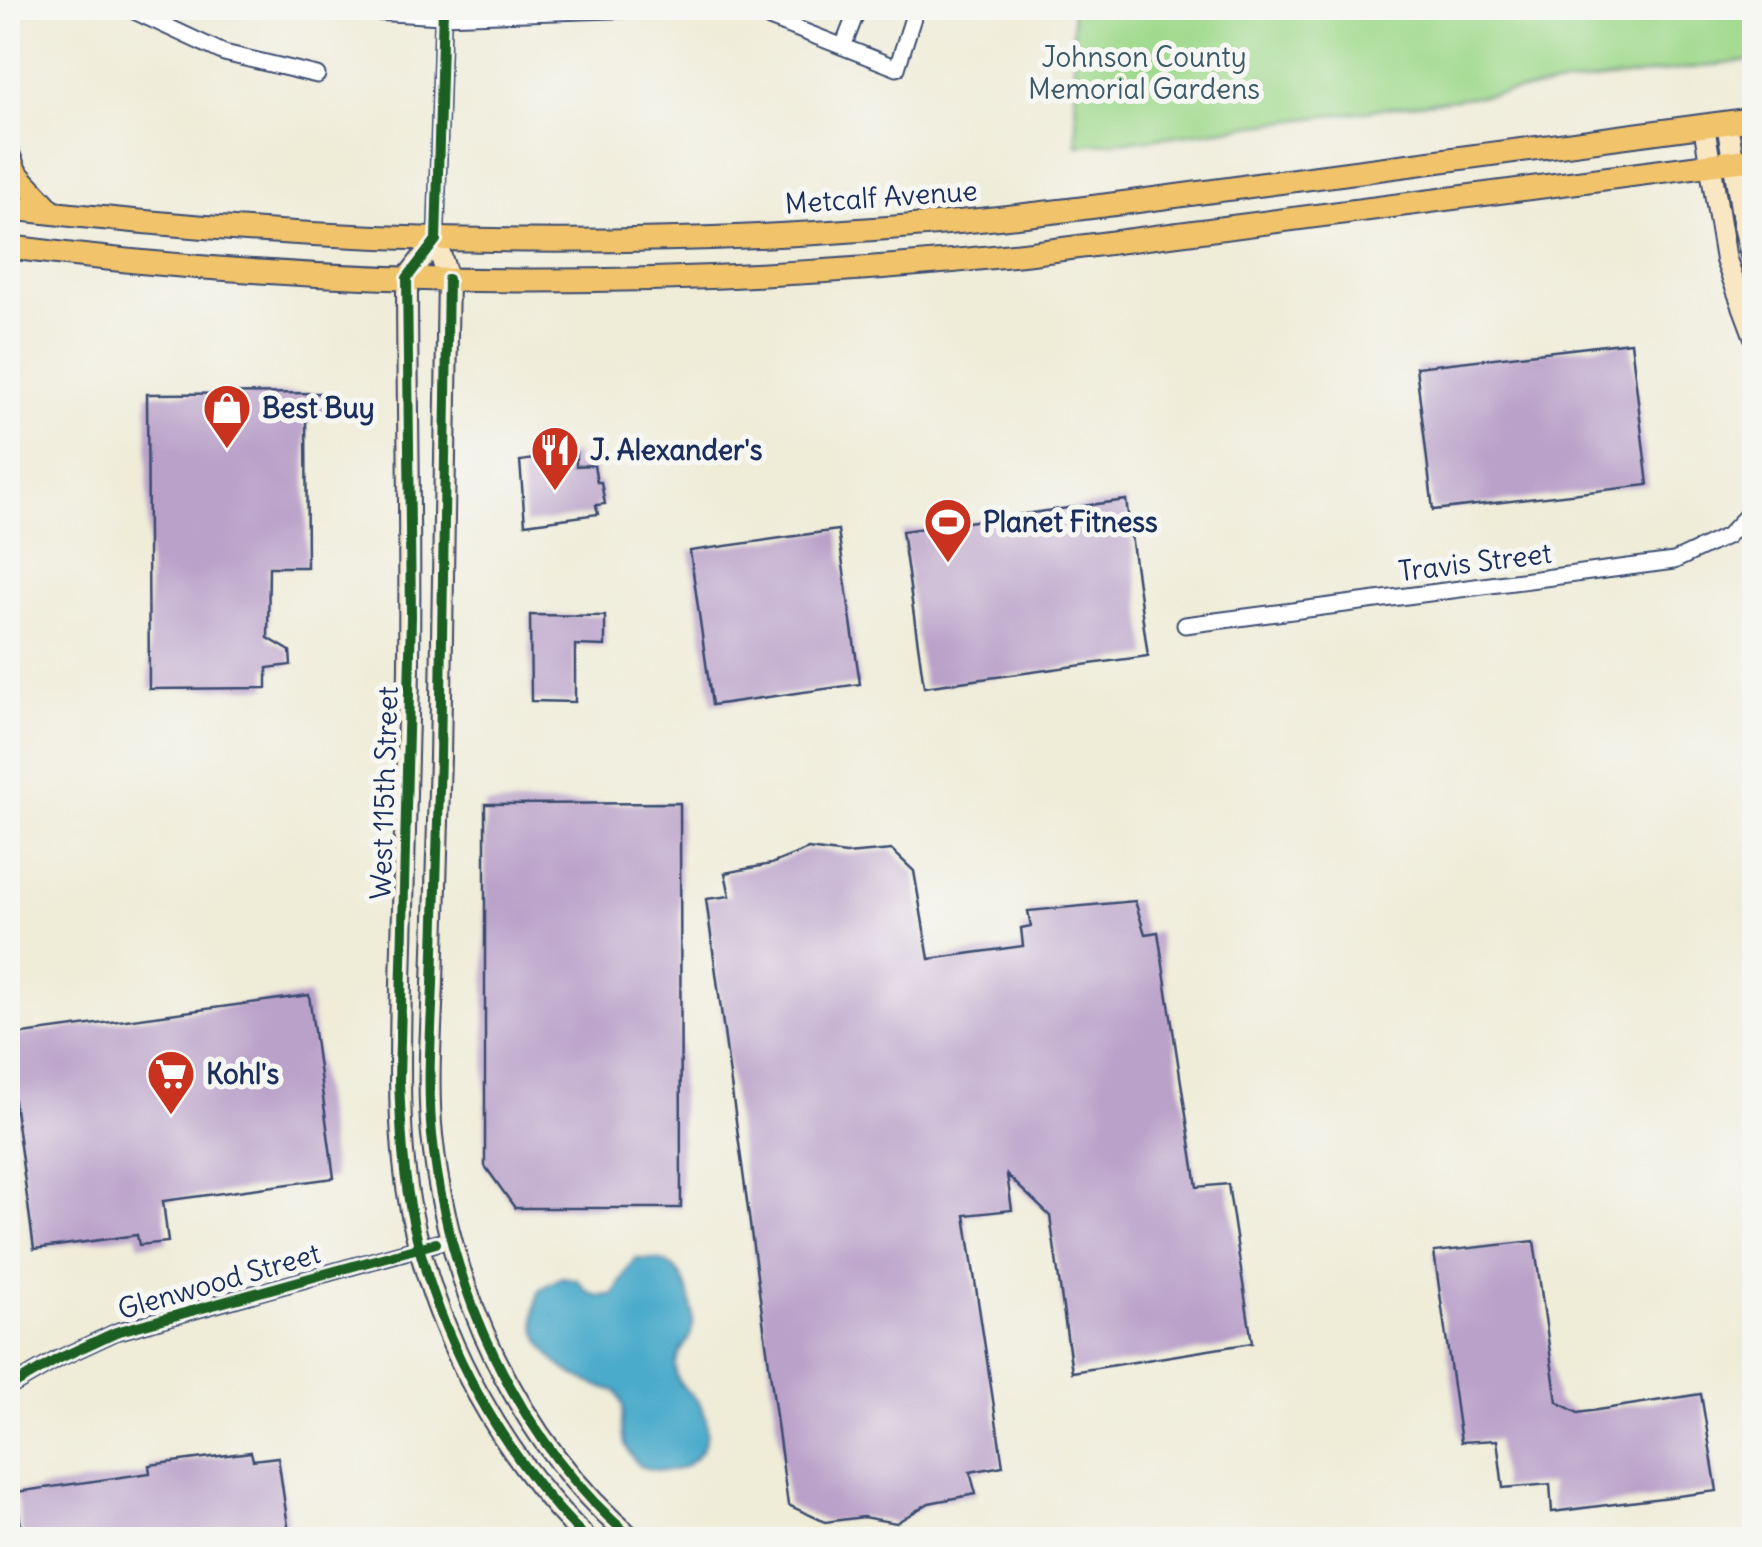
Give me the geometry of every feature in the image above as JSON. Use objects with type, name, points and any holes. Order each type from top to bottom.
[{"type":"main road","name":"Metcalf Avenue","points":[[8,208],[226,230],[436,240],[663,240],[889,228],[1106,205],[1754,119]]},
{"type":"main road","points":[[8,154],[16,173],[52,213]]},
{"type":"main road","points":[[8,247],[259,271],[407,278],[738,276],[929,264],[1152,239],[1732,162]]},
{"type":"street","points":[[138,8],[136,12],[224,54],[317,74]]},
{"type":"street","points":[[302,8],[443,12],[671,8]]},
{"type":"street","points":[[744,8],[897,68],[916,8]]},
{"type":"street","points":[[844,47],[858,8]]},
{"type":"street","name":"West 115th Street","points":[[443,12],[436,240],[448,279],[430,1084],[436,1171],[451,1240],[476,1315],[498,1364],[526,1414],[584,1490],[634,1540]]},
{"type":"street","points":[[1715,124],[1732,162],[1754,268]]},
{"type":"street","points":[[1732,162],[1726,260],[1754,335]]},
{"type":"street","points":[[407,278],[436,240]]},
{"type":"street","name":"West 115th Street","points":[[407,278],[411,616],[399,1080],[407,1182],[420,1248],[460,1359],[491,1416],[539,1485],[588,1540]]},
{"type":"street","name":"Travis Street","points":[[1186,625],[1674,561],[1727,536],[1754,508]]},
{"type":"street","name":"Glenwood Street","points":[[8,1388],[116,1332],[451,1240]]},
{"type":"green space","name":"Johnson County Memorial Gardens","points":[[1072,8],[1754,8],[1754,60],[1143,140],[1077,145]]},
{"type":"water","points":[[637,1259],[661,1261],[674,1268],[692,1308],[693,1326],[677,1358],[676,1369],[682,1385],[701,1406],[706,1438],[690,1463],[670,1471],[639,1466],[624,1440],[623,1406],[616,1391],[564,1368],[551,1357],[536,1327],[540,1289],[562,1277],[578,1280],[593,1295],[614,1294]]},
{"type":"building","points":[[1631,342],[1648,485],[1433,510],[1416,367]]},
{"type":"building","name":"Best Buy","points":[[327,393],[327,415],[306,415],[307,567],[269,567],[268,638],[290,651],[291,665],[267,668],[267,688],[149,689],[147,394]]},
{"type":"building","points":[[576,453],[576,466],[594,465],[597,482],[601,482],[605,504],[596,505],[598,514],[525,524],[520,461]]},
{"type":"building","points":[[1126,500],[1148,656],[924,687],[902,531]]},
{"type":"building","points":[[838,530],[860,684],[712,705],[690,551]]},
{"type":"building","points":[[530,615],[605,616],[605,646],[575,645],[575,702],[531,701]]},
{"type":"building","points":[[680,803],[681,1208],[515,1208],[485,1166],[485,804]]},
{"type":"building","points":[[808,849],[846,854],[892,850],[914,871],[929,959],[1023,946],[1021,928],[1031,926],[1028,911],[1135,901],[1145,934],[1158,932],[1197,1187],[1228,1184],[1252,1343],[1072,1372],[1050,1216],[1007,1175],[1012,1210],[965,1215],[1003,1466],[970,1472],[976,1494],[929,1503],[896,1523],[863,1517],[825,1522],[788,1505],[706,899],[730,896],[725,873],[771,864]]},
{"type":"building","name":"Kohl's","points":[[309,995],[334,1178],[163,1201],[168,1242],[139,1245],[137,1235],[34,1249],[8,1036]]},
{"type":"building","points":[[1534,1241],[1557,1402],[1578,1413],[1701,1394],[1717,1491],[1552,1512],[1550,1484],[1503,1488],[1497,1440],[1461,1442],[1434,1252]]},
{"type":"building","points":[[251,1452],[253,1460],[278,1457],[290,1540],[23,1540],[16,1492],[150,1473],[149,1465]]},
{"type":"cycle path","points":[[443,8],[436,240],[407,278],[411,616],[399,1080],[403,1153],[410,1208],[425,1269],[458,1354],[478,1395],[528,1472],[588,1540]]},
{"type":"cycle path","points":[[448,279],[440,757],[430,1060],[432,1135],[440,1192],[472,1304],[522,1408],[592,1500],[634,1540]]},
{"type":"cycle path","points":[[8,1388],[116,1332],[436,1243]]},
{"type":"place","name":"Best Buy","points":[[227,450]]},
{"type":"place","name":"J. Alexander's","points":[[555,492]]},
{"type":"place","name":"Planet Fitness","points":[[948,564]]},
{"type":"place","name":"Kohl's","points":[[171,1116]]}]
